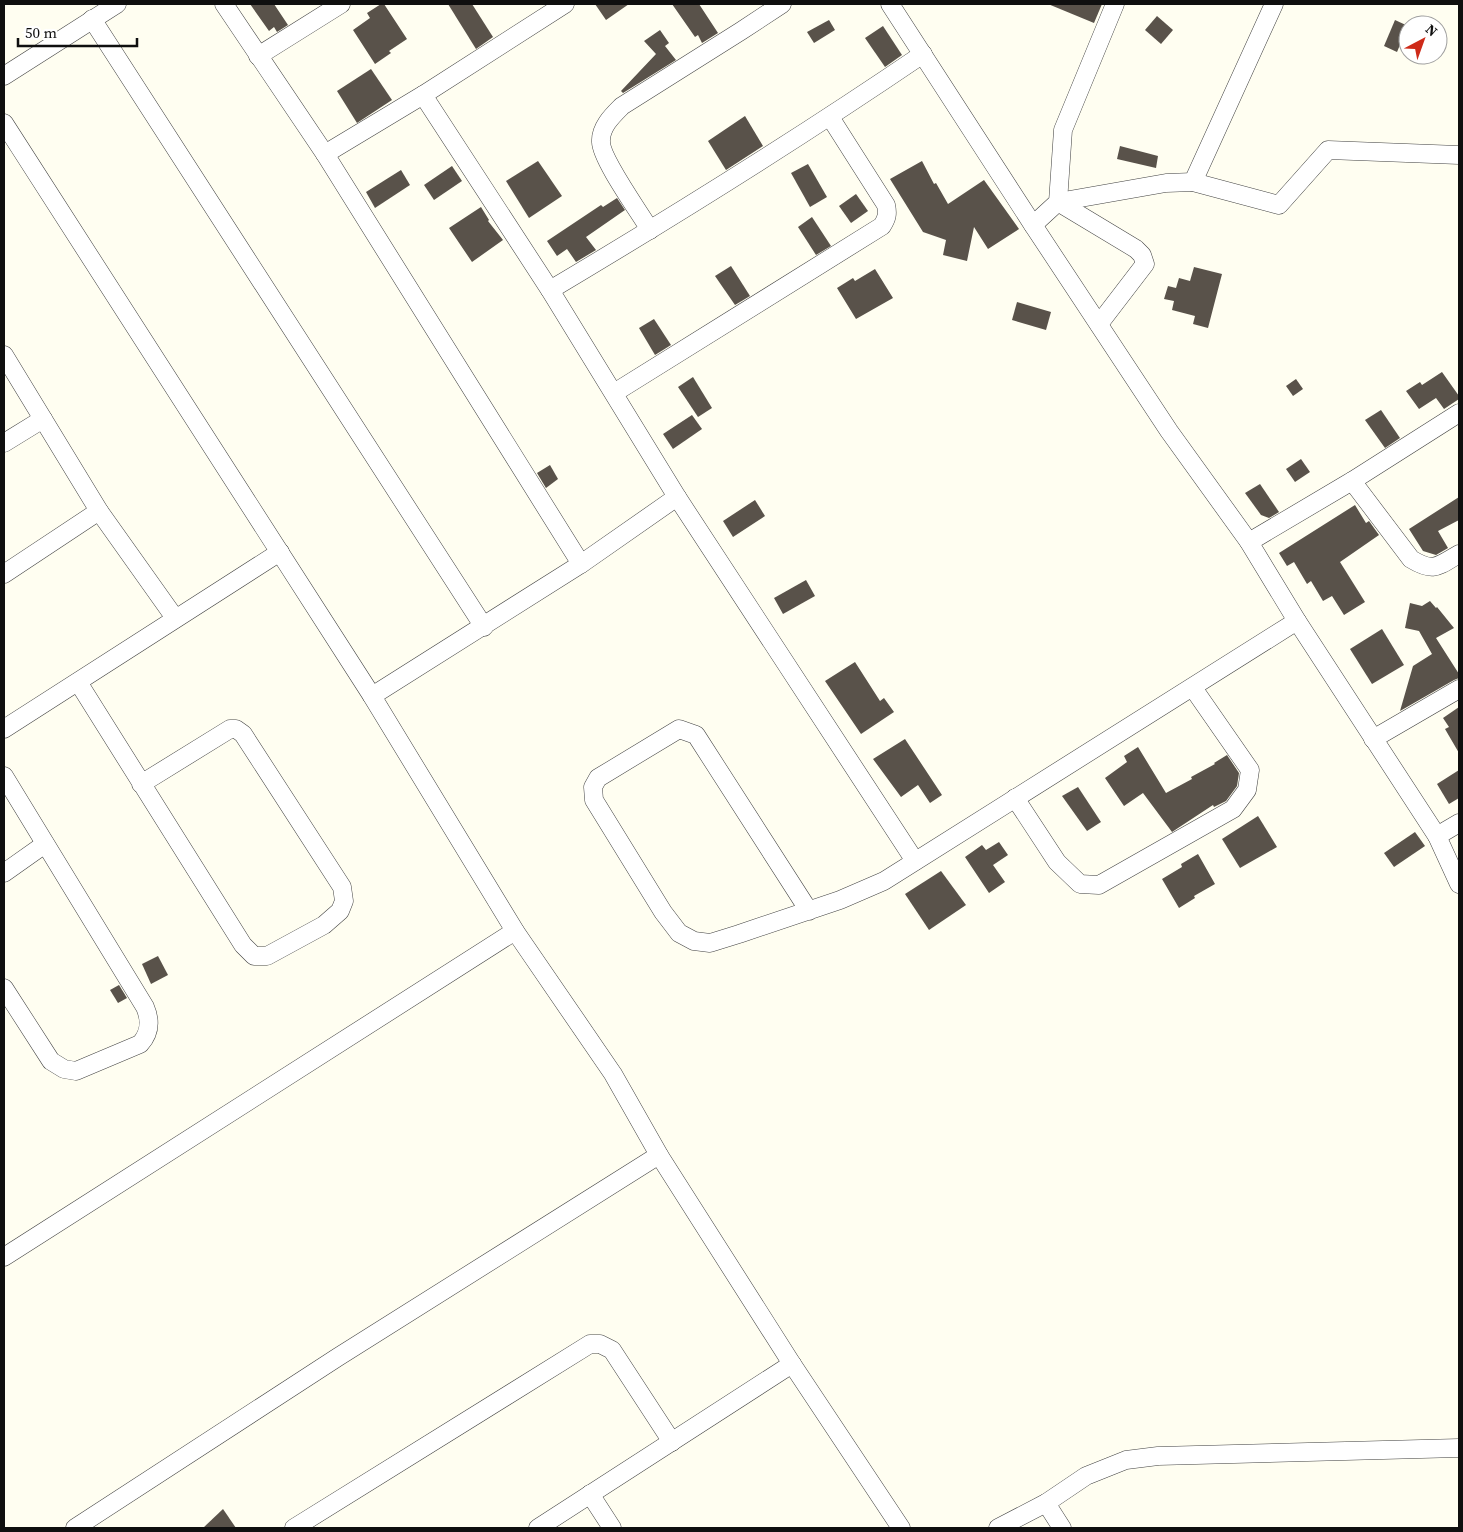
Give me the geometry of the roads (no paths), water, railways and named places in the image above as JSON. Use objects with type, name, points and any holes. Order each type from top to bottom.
[{"type":"street","points":[[4,76],[117,4]]},
{"type":"street","points":[[224,4],[325,154],[581,564]]},
{"type":"street","points":[[258,56],[341,4]]},
{"type":"street","points":[[325,154],[423,95],[565,4]]},
{"type":"street","points":[[650,230],[604,156],[600,141],[607,121],[622,106],[782,4]]},
{"type":"street","points":[[890,4],[1169,431],[1249,542],[1297,621],[1437,836],[1459,884]]},
{"type":"street","points":[[1058,202],[1063,130],[1115,4]]},
{"type":"street","points":[[1193,182],[1274,4]]},
{"type":"street","points":[[92,19],[484,627]]},
{"type":"street","points":[[550,290],[650,230],[830,117],[923,54]]},
{"type":"street","points":[[423,95],[550,290],[678,497],[915,861]]},
{"type":"street","points":[[614,393],[882,226],[888,213],[886,205],[830,117]]},
{"type":"street","points":[[4,123],[372,696],[515,931],[613,1074],[660,1155],[792,1364],[901,1528]]},
{"type":"street","points":[[1033,225],[1058,202],[1166,183],[1193,182],[1279,205],[1328,150],[1459,155]]},
{"type":"street","points":[[1058,202],[1136,249],[1142,255],[1145,264],[1099,324]]},
{"type":"street","points":[[4,356],[99,511],[176,618]]},
{"type":"street","points":[[1249,542],[1352,481],[1459,414]]},
{"type":"street","points":[[4,443],[43,419]]},
{"type":"street","points":[[1352,481],[1411,559],[1424,567],[1435,567],[1459,554]]},
{"type":"street","points":[[372,696],[581,564],[678,497]]},
{"type":"street","points":[[4,574],[99,511]]},
{"type":"street","points":[[4,729],[280,552]]},
{"type":"street","points":[[809,911],[696,735],[679,729],[598,778],[593,787],[594,800],[662,912],[679,933],[694,942],[710,943],[809,911],[840,900],[884,881],[1297,621]]},
{"type":"street","points":[[78,682],[141,784],[243,944],[254,956],[267,956],[324,925],[340,911],[344,901],[342,887],[243,734],[236,729],[230,729],[141,784]]},
{"type":"street","points":[[1015,798],[1057,862],[1080,884],[1098,885],[1233,809],[1247,790],[1250,770],[1193,688]]},
{"type":"street","points":[[1373,739],[1459,689]]},
{"type":"street","points":[[4,776],[145,1007],[149,1016],[146,1037],[140,1044],[76,1070],[64,1069],[51,1061],[4,988]]},
{"type":"street","points":[[1437,836],[1459,823]]},
{"type":"street","points":[[4,872],[45,844]]},
{"type":"street","points":[[4,1257],[515,931]]},
{"type":"street","points":[[75,1528],[330,1363],[660,1155]]},
{"type":"street","points":[[294,1528],[590,1344],[600,1344],[612,1350],[672,1442]]},
{"type":"street","points":[[538,1528],[792,1364]]},
{"type":"street","points":[[998,1528],[1046,1503],[1086,1476],[1126,1460],[1158,1456],[1459,1448]]},
{"type":"street","points":[[590,1494],[612,1528]]},
{"type":"street","points":[[1046,1503],[1062,1528]]}]
